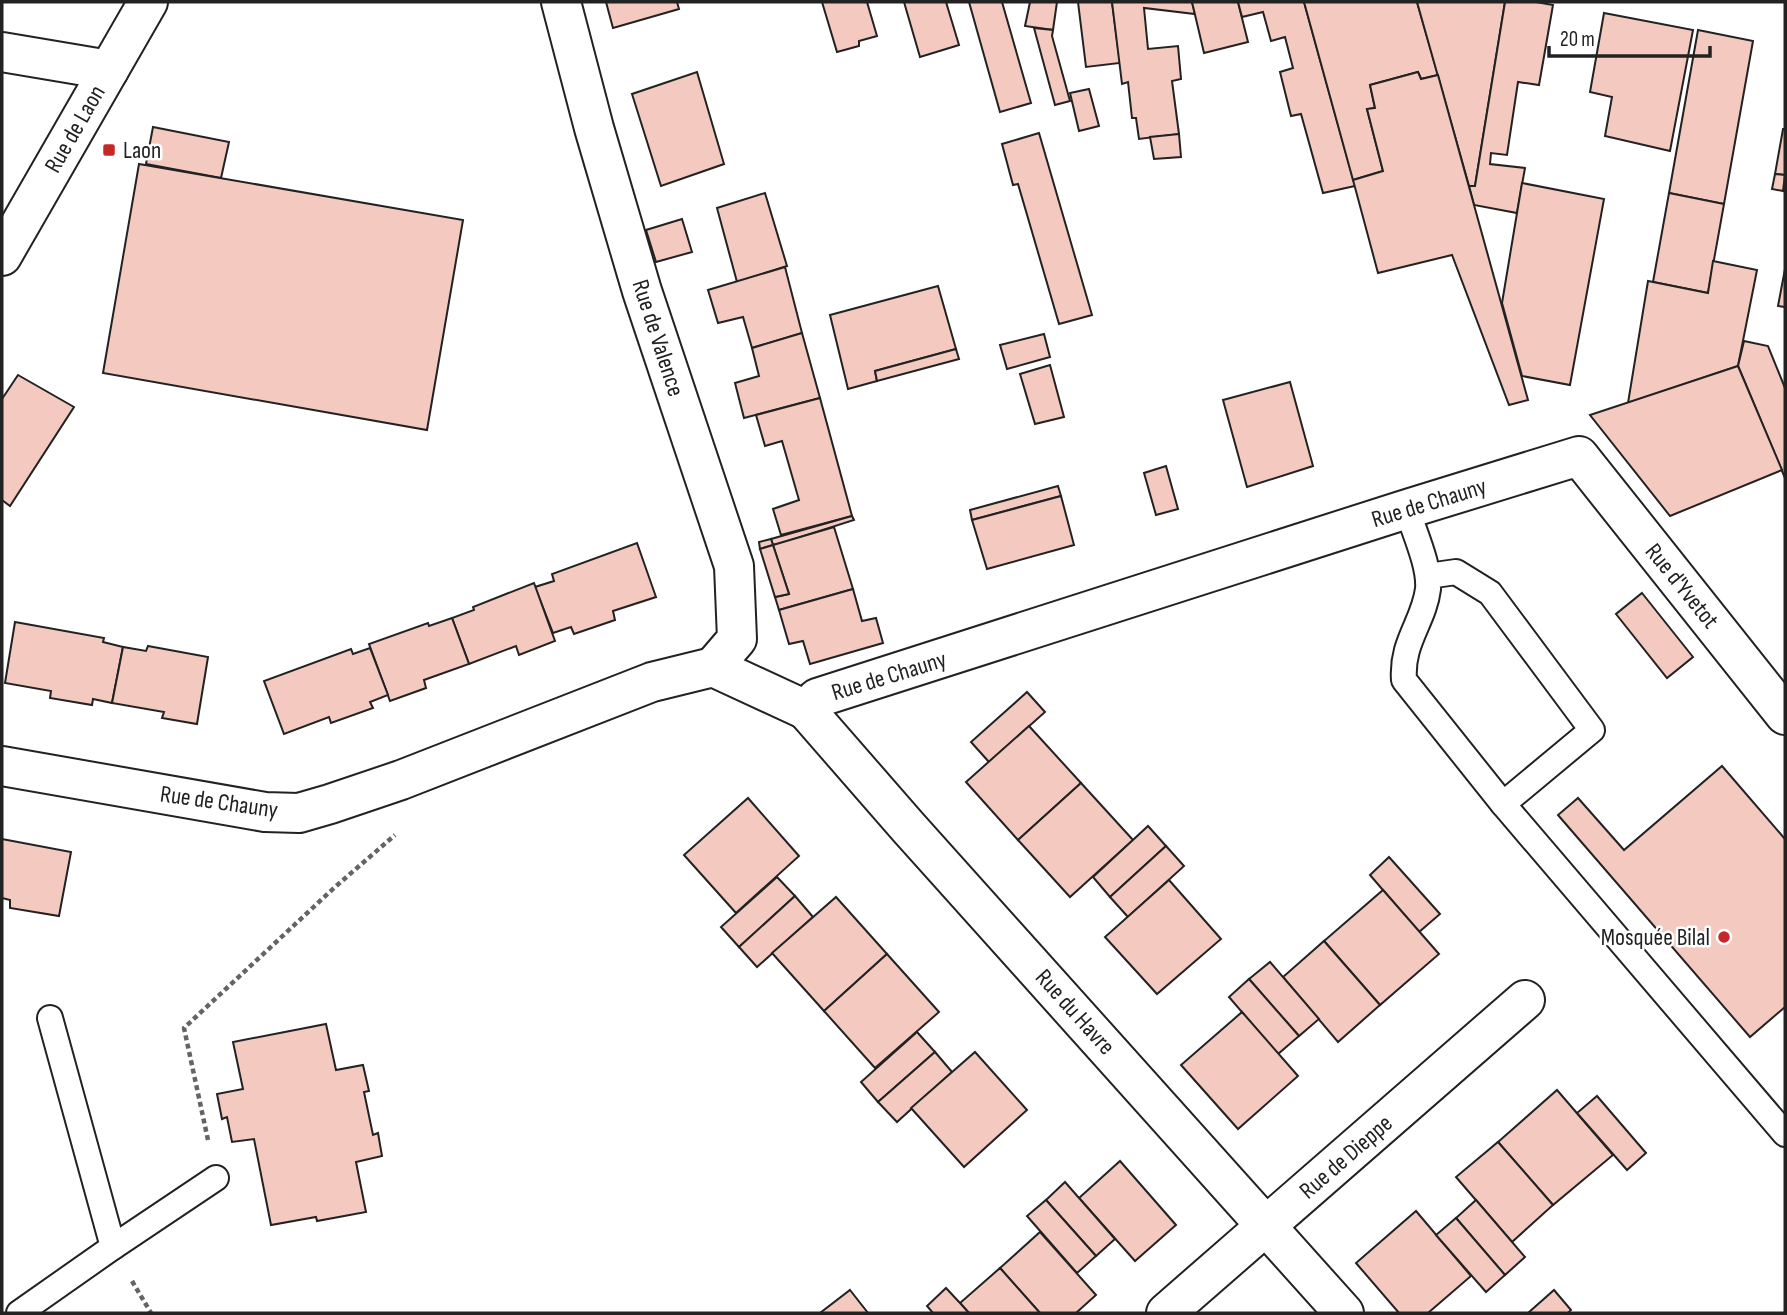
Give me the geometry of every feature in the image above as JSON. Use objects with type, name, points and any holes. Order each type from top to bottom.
[{"type":"street","name":"Rue de Laon","points":[[2,256],[148,2]]},
{"type":"street","name":"Rue de Valence","points":[[561,2],[594,128],[642,291],[734,566],[737,639],[713,667]]},
{"type":"street","points":[[2,52],[108,71]]},
{"type":"street","name":"Rue de Chauny","points":[[2,766],[265,811],[299,813],[401,780],[652,682],[713,667],[806,710],[817,698],[1579,456]]},
{"type":"street","name":"Rue d'Yvetot","points":[[1579,456],[1785,715]]},
{"type":"street","name":"Rue du Havre","points":[[806,710],[1344,1313]]},
{"type":"street","name":"Rue de Dieppe","points":[[1166,1313],[1525,1000]]},
{"type":"lane","points":[[1407,509],[1428,576],[1428,592],[1403,660],[1404,680],[1503,804],[1785,1134]]},
{"type":"lane","points":[[1428,576],[1456,572],[1490,593],[1592,730],[1503,804]]},
{"type":"lane","points":[[50,1018],[113,1247]]},
{"type":"lane","points":[[19,1313],[216,1178]]},
{"type":"path","points":[[216,1178],[184,1028],[335,887],[413,820],[401,780]]},
{"type":"building","points":[[606,2],[677,2],[679,9],[613,28]]},
{"type":"building","points":[[822,2],[867,2],[877,36],[859,41],[859,46],[837,52]]},
{"type":"building","points":[[904,2],[946,2],[959,45],[920,57]]},
{"type":"building","points":[[969,2],[1002,2],[1031,103],[1000,112]]},
{"type":"building","points":[[1030,2],[1057,2],[1053,30],[1025,26]]},
{"type":"building","points":[[1078,2],[1112,2],[1120,63],[1086,67]]},
{"type":"building","points":[[1112,2],[1192,2],[1195,14],[1144,8],[1148,49],[1178,46],[1181,79],[1172,81],[1179,134],[1139,139],[1136,118],[1132,118],[1128,82],[1122,84]]},
{"type":"building","points":[[1192,2],[1238,2],[1248,42],[1204,53]]},
{"type":"building","points":[[1238,2],[1304,2],[1355,186],[1323,193],[1301,114],[1291,116],[1280,72],[1293,68],[1285,37],[1271,41],[1263,12],[1242,17]]},
{"type":"building","points":[[1304,2],[1417,2],[1438,75],[1421,79],[1418,72],[1370,85],[1375,108],[1367,109],[1383,171],[1353,180]]},
{"type":"building","points":[[1417,2],[1505,2],[1475,186],[1469,186]]},
{"type":"building","points":[[1505,2],[1553,5],[1539,85],[1518,82],[1507,155],[1491,153],[1490,164],[1525,168],[1517,213],[1474,205],[1469,186],[1475,186]]},
{"type":"building","points":[[1604,13],[1693,30],[1670,151],[1605,136],[1612,97],[1590,92]]},
{"type":"building","points":[[1034,28],[1053,30],[1052,36],[1070,101],[1055,105]]},
{"type":"building","points":[[1698,30],[1753,41],[1724,204],[1669,193]]},
{"type":"building","points":[[697,72],[724,164],[661,186],[632,94]]},
{"type":"building","points":[[1418,72],[1421,79],[1438,75],[1528,400],[1509,405],[1452,255],[1378,273],[1353,180],[1383,171],[1367,109],[1375,108],[1370,85]]},
{"type":"building","points":[[1089,89],[1099,126],[1079,131],[1070,93]]},
{"type":"building","points":[[153,127],[229,142],[221,178],[146,164]]},
{"type":"building","points":[[1785,129],[1785,175],[1775,174]]},
{"type":"building","points":[[1039,133],[1092,315],[1059,324],[1018,184],[1013,185],[1002,144]]},
{"type":"building","points":[[1179,134],[1181,157],[1154,159],[1150,137]]},
{"type":"building","points":[[139,164],[463,220],[427,430],[103,373]]},
{"type":"building","points":[[1775,174],[1785,175],[1783,191],[1772,189]]},
{"type":"building","points":[[1522,183],[1604,199],[1570,385],[1522,376],[1502,303]]},
{"type":"building","points":[[765,193],[787,266],[737,282],[717,208]]},
{"type":"building","points":[[1669,193],[1724,204],[1708,293],[1653,282]]},
{"type":"building","points":[[682,219],[692,252],[656,262],[646,230]]},
{"type":"building","points":[[1713,261],[1757,270],[1738,366],[1628,403],[1648,281],[1708,293]]},
{"type":"building","points":[[785,267],[802,333],[752,348],[743,317],[718,323],[708,290]]},
{"type":"building","points":[[1785,269],[1785,307],[1778,306]]},
{"type":"building","points":[[938,286],[956,349],[875,371],[877,381],[848,389],[830,315]]},
{"type":"building","points":[[802,333],[820,398],[744,418],[735,383],[759,376],[752,348]]},
{"type":"building","points":[[1044,334],[1050,357],[1007,369],[1000,345]]},
{"type":"building","points":[[1744,341],[1768,346],[1785,388],[1785,478],[1738,366]]},
{"type":"building","points":[[956,349],[959,359],[877,381],[875,371]]},
{"type":"building","points":[[1050,365],[1064,417],[1035,424],[1020,374]]},
{"type":"building","points":[[1738,366],[1782,470],[1670,516],[1590,415]]},
{"type":"building","points":[[18,375],[74,407],[10,506],[2,500],[2,399]]},
{"type":"building","points":[[1290,382],[1313,466],[1247,487],[1223,400]]},
{"type":"building","points":[[820,398],[852,516],[781,535],[773,509],[799,500],[782,441],[765,446],[756,415]]},
{"type":"building","points":[[1166,466],[1178,509],[1156,515],[1144,473]]},
{"type":"building","points":[[1058,486],[1061,496],[972,520],[970,510]]},
{"type":"building","points":[[1061,496],[1074,545],[987,569],[972,520]]},
{"type":"building","points":[[852,516],[854,520],[782,543],[773,545],[771,539]]},
{"type":"building","points":[[834,527],[853,589],[779,610],[775,597],[789,594],[773,545]]},
{"type":"building","points":[[771,539],[773,545],[760,549],[759,542]]},
{"type":"building","points":[[637,543],[656,597],[613,611],[615,620],[574,634],[571,627],[553,633],[535,587],[554,581],[552,574]]},
{"type":"building","points":[[773,545],[789,594],[775,597],[760,549]]},
{"type":"building","points":[[534,583],[555,641],[519,655],[516,646],[469,664],[452,618]]},
{"type":"building","points":[[853,589],[862,621],[876,618],[883,643],[810,664],[803,641],[789,644],[779,610]]},
{"type":"building","points":[[1642,593],[1693,657],[1667,678],[1616,614]]},
{"type":"building","points":[[452,618],[469,664],[424,680],[426,688],[390,701],[369,644],[428,623],[429,626]]},
{"type":"building","points":[[15,622],[104,638],[103,642],[123,647],[112,703],[93,699],[92,705],[50,698],[51,691],[5,683]]},
{"type":"building","points":[[148,646],[208,657],[197,724],[162,718],[164,712],[112,703],[123,647],[146,651]]},
{"type":"building","points":[[370,648],[388,695],[370,702],[373,708],[331,723],[329,717],[284,734],[264,681],[351,649],[353,654]]},
{"type":"building","points":[[1027,692],[1045,712],[989,762],[971,742]]},
{"type":"building","points":[[1029,726],[1081,783],[1018,840],[966,782]]},
{"type":"building","name":"Mosquée Bilal","points":[[1722,766],[1785,839],[1785,1007],[1750,1037],[1558,815],[1578,798],[1624,850]]},
{"type":"building","points":[[1081,783],[1133,840],[1070,897],[1018,840]]},
{"type":"building","points":[[748,798],[799,856],[736,913],[684,855]]},
{"type":"building","points":[[1148,826],[1166,846],[1110,897],[1093,877]]},
{"type":"building","points":[[2,839],[71,852],[59,916],[10,908],[10,900],[2,898]]},
{"type":"building","points":[[1166,846],[1184,866],[1128,917],[1110,897]]},
{"type":"building","points":[[1389,857],[1440,914],[1419,932],[1370,875]]},
{"type":"building","points":[[777,877],[795,896],[739,947],[721,927]]},
{"type":"building","points":[[1169,880],[1221,939],[1157,994],[1105,937]]},
{"type":"building","points":[[1383,890],[1439,954],[1380,1005],[1324,941]]},
{"type":"building","points":[[795,896],[813,917],[757,967],[739,947]]},
{"type":"building","points":[[836,897],[887,954],[824,1011],[772,953]]},
{"type":"building","points":[[1324,941],[1380,1005],[1338,1042],[1283,977]]},
{"type":"building","points":[[887,954],[939,1012],[875,1068],[824,1011]]},
{"type":"building","points":[[1270,962],[1319,1019],[1299,1036],[1249,979]]},
{"type":"building","points":[[1249,979],[1299,1036],[1278,1054],[1229,997]]},
{"type":"building","points":[[1242,1012],[1298,1076],[1238,1129],[1181,1065]]},
{"type":"building","points":[[326,1024],[336,1070],[363,1065],[369,1091],[364,1092],[373,1135],[378,1133],[382,1156],[356,1162],[366,1212],[317,1221],[316,1217],[271,1225],[254,1139],[232,1142],[227,1117],[222,1119],[217,1094],[243,1089],[233,1042]]},
{"type":"building","points":[[917,1032],[935,1052],[878,1102],[861,1082]]},
{"type":"building","points":[[935,1052],[952,1072],[897,1122],[878,1102]]},
{"type":"building","points":[[975,1052],[1027,1110],[964,1167],[911,1108]]},
{"type":"building","points":[[1557,1090],[1613,1155],[1553,1205],[1498,1142]]},
{"type":"building","points":[[1597,1096],[1646,1153],[1627,1170],[1577,1113]]},
{"type":"building","points":[[1498,1142],[1553,1205],[1512,1242],[1456,1177]]},
{"type":"building","points":[[1120,1161],[1176,1225],[1135,1261],[1079,1198]]},
{"type":"building","points":[[1065,1182],[1115,1239],[1096,1256],[1046,1200]]},
{"type":"building","points":[[1046,1200],[1096,1256],[1077,1273],[1027,1216]]},
{"type":"building","points":[[1476,1200],[1525,1257],[1505,1275],[1456,1218]]},
{"type":"building","points":[[1416,1211],[1471,1276],[1428,1313],[1399,1313],[1356,1263]]},
{"type":"building","points":[[1456,1218],[1505,1275],[1486,1292],[1436,1235]]},
{"type":"building","points":[[1040,1232],[1096,1295],[1076,1313],[1040,1313],[1000,1268]]},
{"type":"building","points":[[1000,1268],[1040,1313],[969,1313],[960,1303]]},
{"type":"building","points":[[946,1288],[969,1313],[933,1313],[927,1306]]},
{"type":"building","points":[[850,1290],[868,1313],[820,1313]]},
{"type":"building","points":[[1554,1290],[1571,1310],[1568,1313],[1528,1313]]},
{"type":"place","name":"Laon","points":[[109,150]]},
{"type":"place","name":"Mosquée Bilal","points":[[1724,937]]}]
